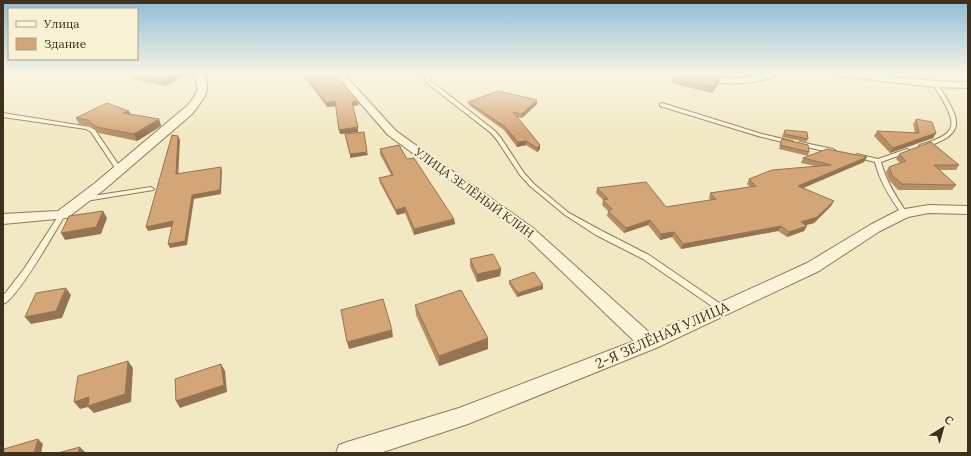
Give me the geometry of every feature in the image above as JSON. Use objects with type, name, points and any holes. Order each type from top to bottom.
[{"type":"street","points":[[3,219],[62,215],[119,170],[188,112],[201,94]]},
{"type":"street","name":"УЛИЦА ЗЕЛЁНЫЙ КЛИН","points":[[358,94],[392,133],[528,231],[649,344]]},
{"type":"street","name":"2-Я ЗЕЛЁНАЯ УЛИЦА","points":[[347,453],[460,417],[649,344],[813,267],[875,228],[904,213],[929,210],[968,210]]},
{"type":"lane","points":[[444,94],[499,138],[522,174],[532,185],[562,209],[599,233],[646,257],[722,309]]},
{"type":"lane","points":[[854,156],[878,161],[935,141],[952,131],[954,121],[940,94]]},
{"type":"lane","points":[[662,105],[764,136],[839,152]]},
{"type":"lane","points":[[3,115],[88,128],[93,131],[119,170]]},
{"type":"lane","points":[[878,161],[884,182],[904,213]]},
{"type":"lane","points":[[83,199],[151,189]]},
{"type":"lane","points":[[3,302],[11,293],[44,245],[62,215]]},
{"type":"building","points":[[320,94],[352,94],[358,101],[352,102],[358,127],[339,130],[335,101],[326,103]]},
{"type":"building","points":[[489,94],[512,94],[537,100],[522,114],[513,112],[540,145],[537,148],[526,141],[518,142],[504,126],[468,102]]},
{"type":"building","points":[[107,103],[129,111],[123,113],[159,119],[134,134],[96,127],[88,120],[76,118]]},
{"type":"building","points":[[916,119],[932,122],[936,133],[893,148],[877,131],[919,133]]},
{"type":"building","points":[[785,130],[807,132],[808,139],[784,134]]},
{"type":"building","points":[[364,132],[367,152],[350,154],[345,134]]},
{"type":"building","points":[[172,135],[178,136],[176,174],[221,167],[220,190],[192,195],[185,241],[168,244],[173,221],[146,227]]},
{"type":"building","points":[[782,139],[808,145],[809,152],[780,145]]},
{"type":"building","points":[[931,142],[959,165],[934,165],[956,185],[902,184],[892,175],[889,167],[906,161],[899,154]]},
{"type":"building","points":[[399,145],[407,159],[414,158],[454,219],[414,229],[405,207],[396,210],[379,178],[393,175],[380,149]]},
{"type":"building","points":[[827,149],[867,157],[798,186],[834,201],[817,217],[801,222],[807,226],[789,232],[781,226],[683,244],[674,232],[661,234],[650,220],[626,228],[608,211],[612,209],[603,200],[608,199],[597,188],[646,182],[666,207],[716,199],[710,193],[756,186],[749,179],[772,170],[831,165],[803,158]]},
{"type":"building","points":[[103,211],[96,227],[61,233],[69,216]]},
{"type":"building","points":[[493,254],[501,269],[477,274],[470,259]]},
{"type":"building","points":[[534,272],[543,285],[518,293],[509,281]]},
{"type":"building","points":[[66,288],[56,311],[25,317],[36,293]]},
{"type":"building","points":[[461,290],[488,338],[439,356],[415,305]]},
{"type":"building","points":[[383,299],[392,330],[347,342],[341,310]]},
{"type":"building","points":[[128,361],[125,394],[88,406],[89,397],[74,402],[78,376]]},
{"type":"building","points":[[221,364],[224,385],[176,401],[175,379]]},
{"type":"building","points":[[38,439],[34,453],[3,453],[4,449]]},
{"type":"building","points":[[80,447],[78,453],[58,453]]}]
